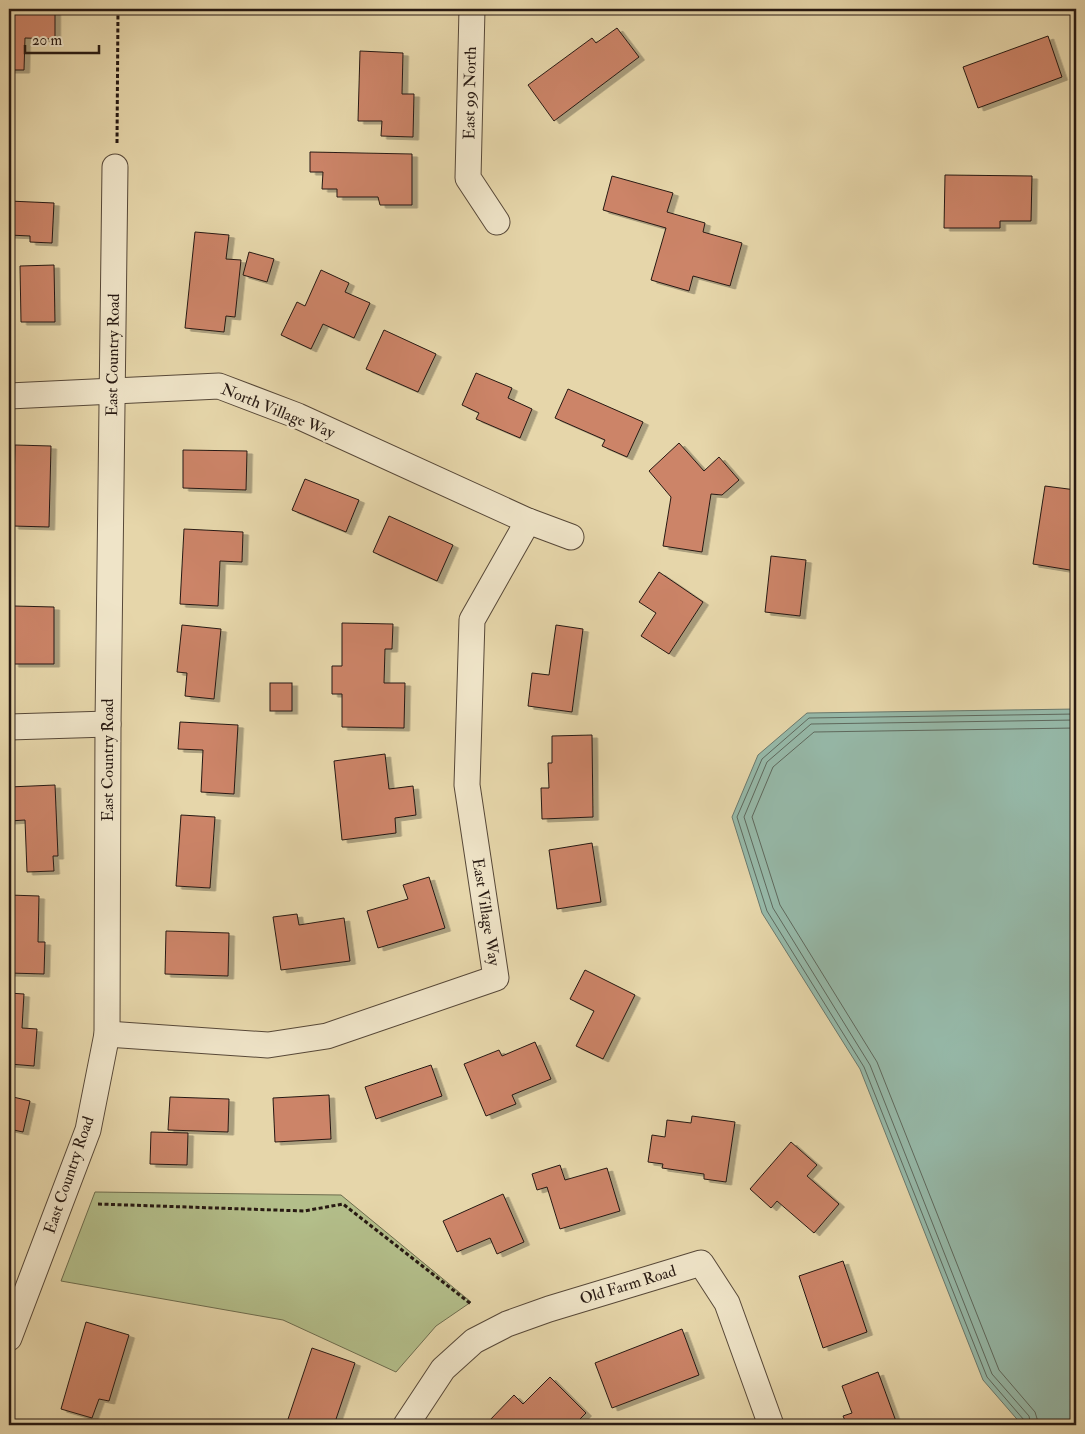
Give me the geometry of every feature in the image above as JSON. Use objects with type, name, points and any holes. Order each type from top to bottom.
[{"type":"street","name":"East 99 North","points":[[472,9],[468,178],[496,222]]},
{"type":"street","name":"East Country Road","points":[[9,1338],[88,1130],[107,1034],[108,724],[116,155]]},
{"type":"street","name":"North Village Way","points":[[9,396],[219,386],[298,416],[528,521],[571,537]]},
{"type":"street","name":"East Village Way","points":[[107,1034],[268,1045],[326,1036],[496,978],[467,785],[472,620],[528,521]]},
{"type":"street","points":[[9,727],[108,724]]},
{"type":"street","name":"Old Farm Road","points":[[410,1417],[443,1369],[474,1341],[507,1324],[701,1263],[727,1303],[771,1425]]},
{"type":"path","points":[[116,155],[118,9]]},
{"type":"path","points":[[98,1204],[304,1211],[343,1204],[472,1304]]},
{"type":"green space","points":[[95,1192],[341,1195],[471,1302],[436,1326],[396,1372],[283,1320],[61,1281]]},
{"type":"water","points":[[1076,709],[1076,1425],[1022,1425],[983,1380],[860,1069],[762,913],[732,817],[758,755],[807,713]]},
{"type":"building","points":[[9,9],[55,9],[55,39],[25,38],[24,70],[9,70]]},
{"type":"building","points":[[617,28],[639,57],[554,121],[528,85],[592,38],[596,43]]},
{"type":"building","points":[[1048,36],[1062,77],[978,108],[963,67]]},
{"type":"building","points":[[360,51],[403,53],[402,94],[414,94],[413,137],[381,136],[382,121],[358,121]]},
{"type":"building","points":[[310,152],[412,154],[412,205],[380,205],[378,197],[337,197],[337,189],[322,189],[323,172],[310,172]]},
{"type":"building","points":[[945,175],[1032,176],[1031,221],[1000,221],[1000,228],[944,228]]},
{"type":"building","points":[[612,176],[673,193],[667,212],[705,223],[703,232],[742,243],[730,286],[693,276],[689,291],[651,280],[666,228],[603,210]]},
{"type":"building","points":[[9,201],[54,203],[52,243],[30,242],[30,236],[9,235]]},
{"type":"building","points":[[195,232],[229,235],[226,259],[241,260],[235,317],[226,316],[224,332],[185,328]]},
{"type":"building","points":[[249,252],[274,259],[267,282],[243,275]]},
{"type":"building","points":[[54,265],[55,322],[21,322],[20,266]]},
{"type":"building","points":[[321,270],[349,283],[345,292],[370,303],[354,338],[323,324],[311,349],[281,335],[297,302],[305,306]]},
{"type":"building","points":[[384,330],[436,354],[418,392],[366,369]]},
{"type":"building","points":[[476,373],[512,388],[508,398],[532,409],[520,438],[476,419],[479,413],[462,405]]},
{"type":"building","points":[[568,389],[643,422],[627,457],[602,446],[605,440],[555,418]]},
{"type":"building","points":[[679,443],[704,471],[719,457],[739,480],[722,495],[711,494],[702,552],[663,546],[671,497],[649,471]]},
{"type":"building","points":[[15,445],[51,446],[49,527],[13,526]]},
{"type":"building","points":[[183,450],[247,451],[246,490],[183,488]]},
{"type":"building","points":[[305,479],[359,500],[346,532],[292,510]]},
{"type":"building","points":[[1045,486],[1076,490],[1076,571],[1033,564]]},
{"type":"building","points":[[389,516],[453,545],[437,581],[373,552]]},
{"type":"building","points":[[184,529],[243,532],[242,562],[220,561],[218,606],[180,604]]},
{"type":"building","points":[[771,556],[806,560],[800,616],[765,612]]},
{"type":"building","points":[[659,572],[703,602],[669,654],[641,636],[656,613],[639,602]]},
{"type":"building","points":[[14,606],[54,607],[54,664],[13,664]]},
{"type":"building","points":[[342,623],[393,624],[392,649],[385,649],[384,683],[405,683],[404,728],[342,727],[342,694],[332,694],[332,666],[342,666]]},
{"type":"building","points":[[182,625],[221,629],[214,699],[185,696],[187,673],[177,672]]},
{"type":"building","points":[[556,625],[583,629],[572,712],[528,706],[532,673],[549,675]]},
{"type":"building","points":[[270,683],[292,683],[292,711],[270,711]]},
{"type":"building","points":[[180,722],[238,725],[234,794],[201,792],[203,750],[178,749]]},
{"type":"building","points":[[592,735],[593,817],[542,819],[541,788],[549,788],[548,763],[552,763],[552,736]]},
{"type":"building","points":[[385,754],[389,789],[413,786],[416,815],[395,818],[396,833],[342,840],[334,761]]},
{"type":"building","points":[[55,785],[58,856],[53,856],[54,871],[27,872],[25,820],[9,821],[9,787]]},
{"type":"building","points":[[181,815],[215,817],[210,888],[176,886]]},
{"type":"building","points":[[592,843],[601,902],[557,909],[549,850]]},
{"type":"building","points":[[429,877],[445,928],[378,948],[367,911],[408,899],[403,885]]},
{"type":"building","points":[[9,895],[39,896],[38,942],[45,942],[44,974],[9,973]]},
{"type":"building","points":[[297,914],[299,925],[344,918],[350,961],[281,970],[273,917]]},
{"type":"building","points":[[166,931],[229,933],[228,976],[165,974]]},
{"type":"building","points":[[585,970],[635,995],[603,1059],[576,1046],[594,1011],[570,999]]},
{"type":"building","points":[[9,993],[24,994],[22,1028],[37,1029],[34,1066],[9,1064]]},
{"type":"building","points":[[535,1042],[551,1079],[512,1095],[516,1104],[486,1116],[464,1064],[499,1050],[502,1056]]},
{"type":"building","points":[[431,1065],[442,1096],[376,1119],[365,1087]]},
{"type":"building","points":[[329,1095],[331,1139],[275,1142],[273,1098]]},
{"type":"building","points":[[9,1096],[30,1101],[23,1132],[9,1129]]},
{"type":"building","points":[[170,1097],[229,1099],[228,1132],[168,1130]]},
{"type":"building","points":[[692,1116],[735,1122],[726,1182],[704,1179],[704,1174],[662,1168],[663,1164],[648,1162],[652,1135],[665,1137],[667,1120],[691,1123]]},
{"type":"building","points":[[151,1132],[188,1133],[187,1165],[150,1164]]},
{"type":"building","points":[[791,1142],[817,1165],[807,1176],[839,1204],[814,1233],[777,1201],[771,1208],[750,1189]]},
{"type":"building","points":[[560,1165],[565,1180],[607,1168],[620,1211],[560,1229],[547,1187],[537,1190],[532,1174]]},
{"type":"building","points":[[503,1194],[524,1242],[497,1254],[490,1238],[457,1252],[443,1221]]},
{"type":"building","points":[[843,1261],[867,1332],[823,1348],[799,1276]]},
{"type":"building","points":[[86,1322],[129,1335],[109,1401],[99,1399],[92,1418],[61,1409]]},
{"type":"building","points":[[682,1329],[699,1375],[612,1408],[595,1363]]},
{"type":"building","points":[[312,1348],[355,1363],[334,1425],[286,1425]]},
{"type":"building","points":[[878,1372],[897,1424],[847,1425],[843,1416],[852,1413],[842,1386]]},
{"type":"building","points":[[550,1377],[586,1413],[574,1425],[493,1425],[489,1421],[514,1395],[523,1404]]},
{"type":"building","points":[[691,1420],[693,1425],[676,1425]]}]
